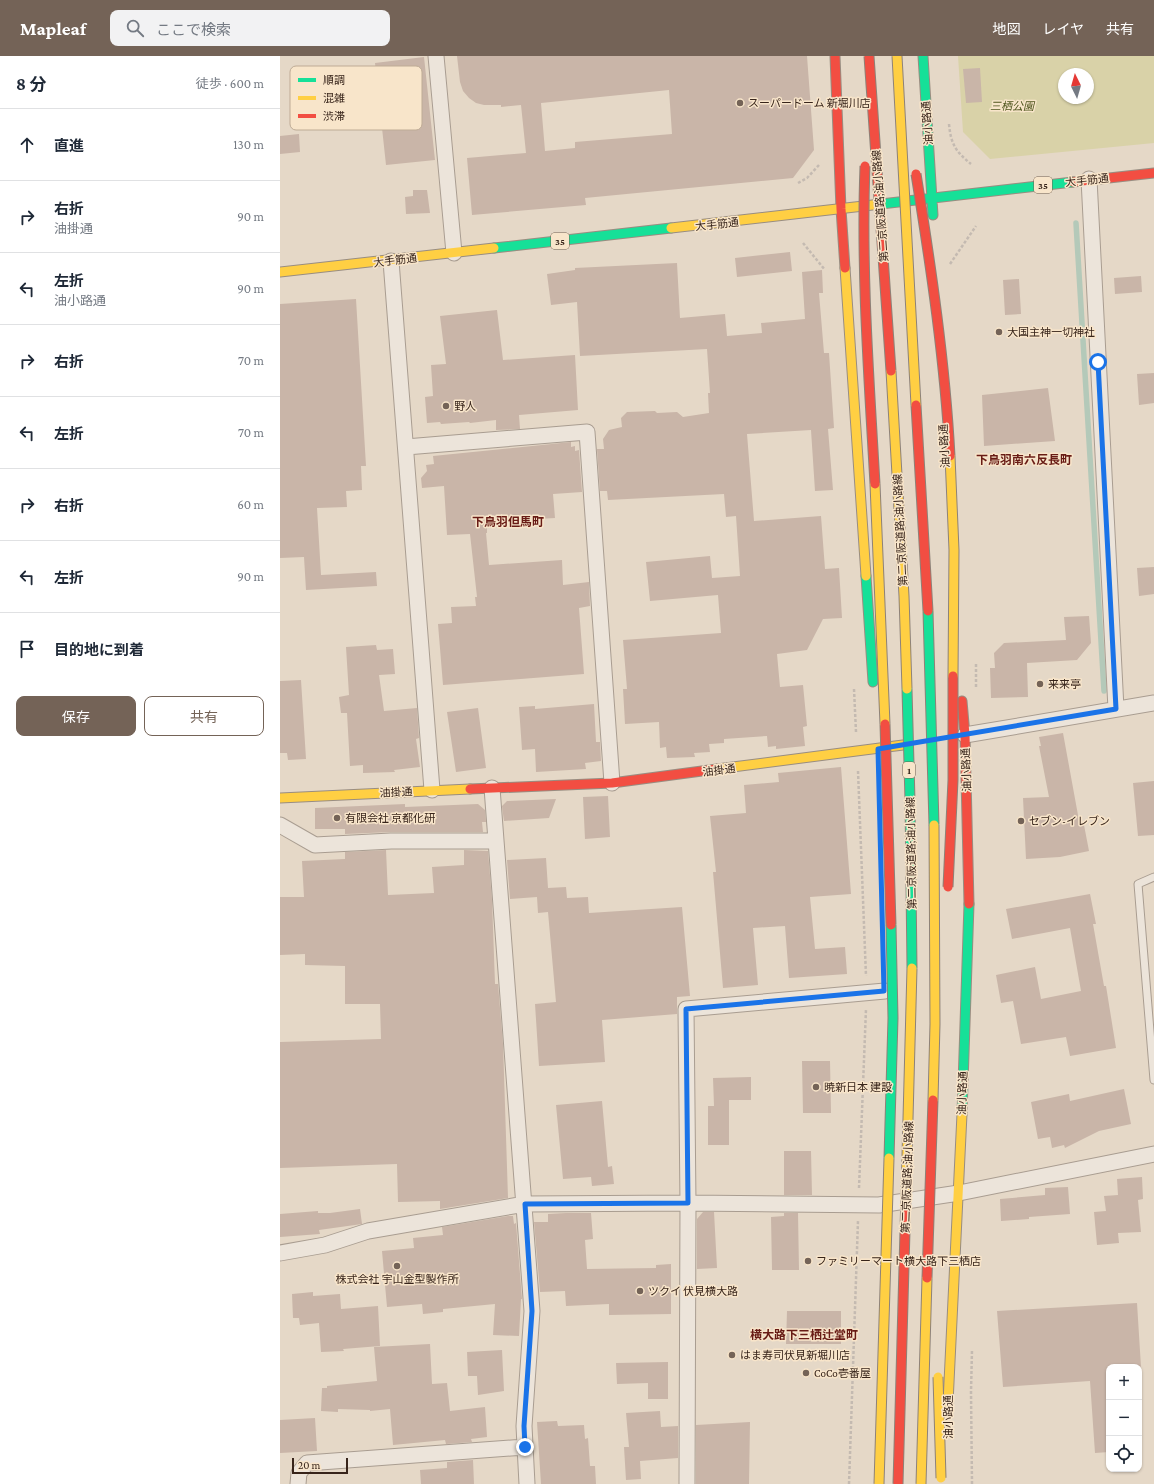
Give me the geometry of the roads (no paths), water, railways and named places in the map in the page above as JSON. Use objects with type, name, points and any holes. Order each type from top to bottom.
[{"type":"main road","points":[[835,56],[841,209],[878,749],[884,1027],[878,1205],[875,1484]]},
{"type":"main road","points":[[866,141],[869,56]]},
{"type":"main road","name":"第二京阪道路;油小路線","points":[[869,56],[896,448],[904,596],[910,801],[912,987],[898,1484]]},
{"type":"main road","points":[[897,56],[912,148]]},
{"type":"main road","name":"第二京阪道路;油小路線","points":[[897,56],[929,630],[935,882],[935,1024],[921,1484]]},
{"type":"main road","name":"油小路通","points":[[923,56],[932,198],[947,511],[965,735],[970,889],[959,1193],[944,1481]]},
{"type":"main road","points":[[865,156],[863,218],[865,304],[879,553],[889,837],[893,1018],[879,1484]]},
{"type":"main road","points":[[914,164],[930,264],[948,419],[954,543],[953,780],[948,897]]},
{"type":"main road","name":"大手筋通","points":[[280,272],[391,261],[1154,173]]},
{"type":"main road","name":"油掛通","points":[[280,798],[612,783],[857,752],[965,735]]},
{"type":"main road","points":[[939,1206],[940,1183]]},
{"type":"main road","points":[[938,1369],[944,1481]]},
{"type":"street","points":[[436,56],[454,253]]},
{"type":"street","points":[[1089,180],[1116,709]]},
{"type":"street","points":[[391,261],[432,790]]},
{"type":"street","points":[[406,448],[587,432],[612,783]]},
{"type":"street","name":"油掛通","points":[[965,735],[1154,703]]},
{"type":"street","points":[[492,788],[532,1311],[524,1426],[527,1484]]},
{"type":"street","points":[[280,824],[315,845],[391,841],[496,841]]},
{"type":"street","points":[[687,1484],[688,1203],[686,1009],[884,991]]},
{"type":"street","points":[[280,1253],[325,1245],[368,1231],[525,1204],[688,1203],[878,1205],[959,1193],[1154,1154]]},
{"type":"street","points":[[298,1484],[299,1473],[307,1463],[525,1447]]},
{"type":"lane","points":[[1154,877],[1138,884],[1154,1080]]},
{"type":"waterway","points":[[1076,223],[1104,691]]},
{"type":"place","name":"スーパードーム 新堀川店","points":[[740,103]]},
{"type":"place","name":"大国主神一切神社","points":[[999,332]]},
{"type":"place","name":"野人","points":[[446,406]]},
{"type":"place","name":"来来亭","points":[[1040,684]]},
{"type":"place","name":"有限会社 京都化研","points":[[337,818]]},
{"type":"place","name":"セブン-イレブン","points":[[1021,821]]},
{"type":"place","name":"暁新日本 建設","points":[[816,1087]]},
{"type":"place","name":"ファミリーマート横大路下三栖店","points":[[808,1261]]},
{"type":"place","name":"株式会社 宇山金型製作所","points":[[397,1266]]},
{"type":"place","name":"ツクイ 伏見横大路","points":[[640,1291]]},
{"type":"place","name":"はま寿司伏見新堀川店","points":[[732,1355]]},
{"type":"place","name":"CoCo壱番屋","points":[[806,1373]]},
{"type":"district","name":"下鳥羽南六反長町","points":[[1024,460]]},
{"type":"district","name":"下鳥羽但馬町","points":[[508,522]]},
{"type":"district","name":"横大路下三栖辻堂町","points":[[804,1335]]},
{"type":"park label","name":"三栖公園","points":[[1012,106]]}]
